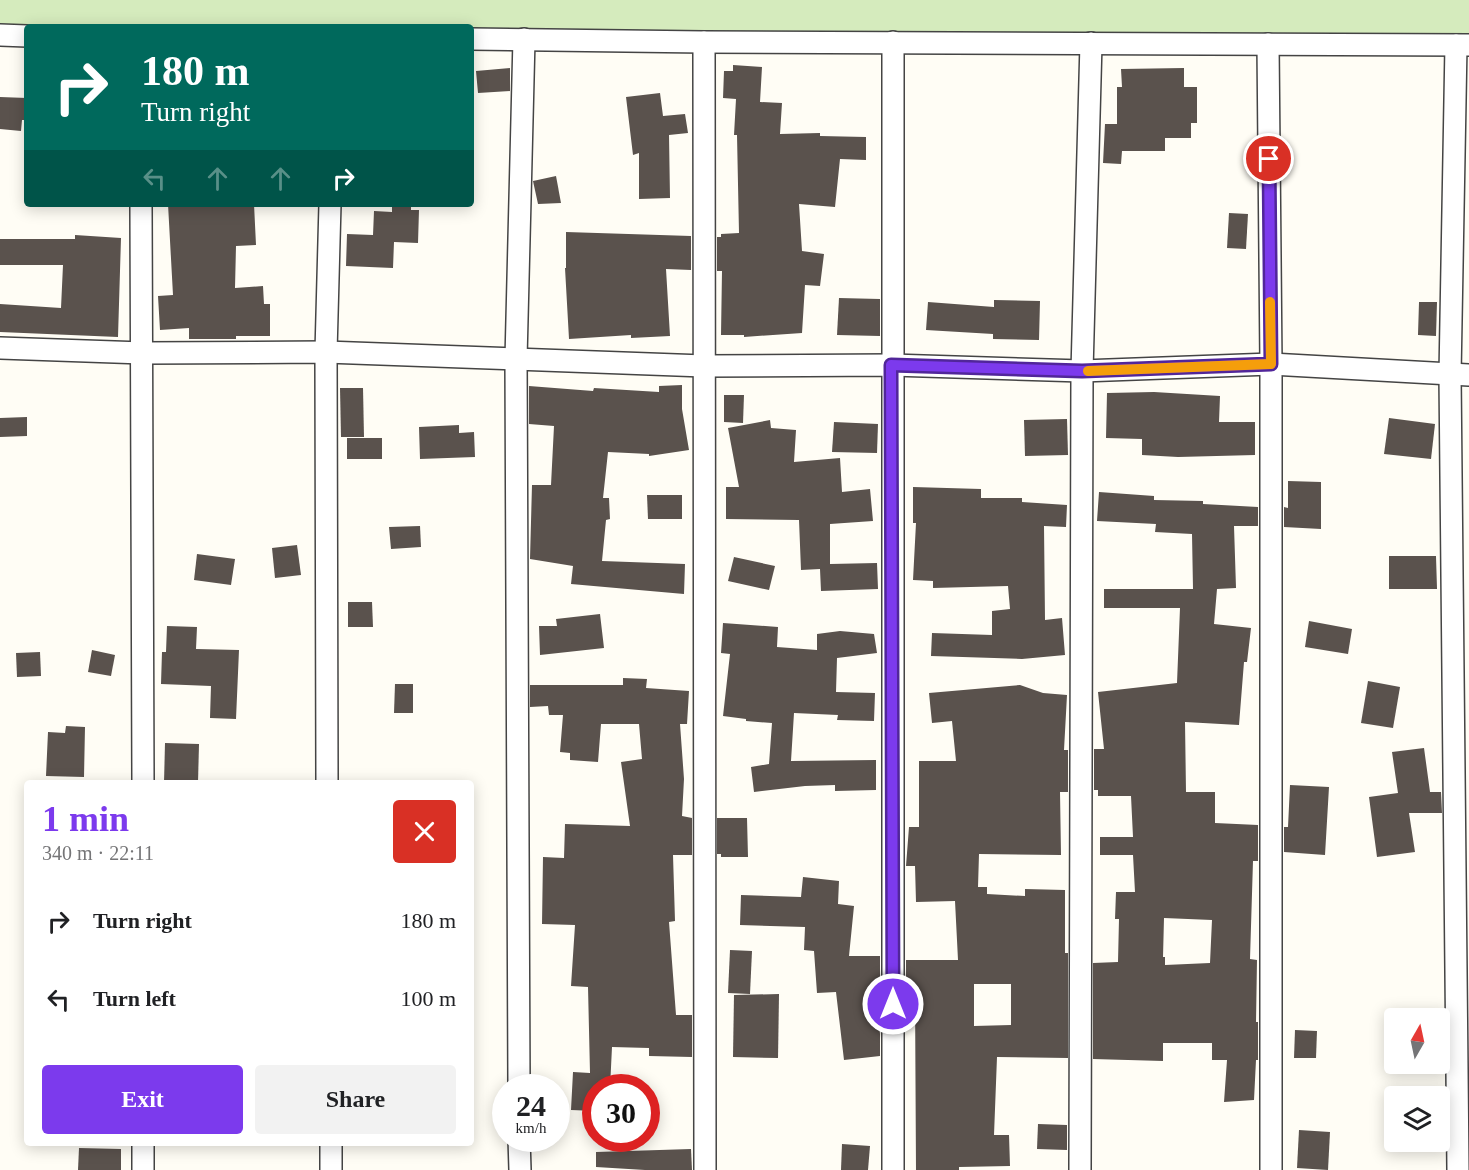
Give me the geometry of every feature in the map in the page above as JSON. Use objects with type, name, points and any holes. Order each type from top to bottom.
[{"type":"street","points":[[0,35],[24,36]]},
{"type":"street","points":[[474,39],[1462,45],[1458,1170]]},
{"type":"street","points":[[519,1074],[516,359],[524,39]]},
{"type":"street","points":[[704,42],[705,1170]]},
{"type":"street","points":[[893,42],[891,365],[893,1170]]},
{"type":"street","points":[[1080,1170],[1082,371],[1090,43]]},
{"type":"street","points":[[1268,44],[1271,364],[1271,1170]]},
{"type":"street","points":[[141,207],[143,780]]},
{"type":"street","points":[[327,780],[326,352],[330,207]]},
{"type":"street","points":[[0,348],[142,353],[326,352],[704,366],[891,365],[1082,371],[1271,364],[1460,375]]},
{"type":"street","points":[[143,1146],[143,1170]]},
{"type":"street","points":[[331,1146],[331,1170]]},
{"type":"street","points":[[519,1152],[520,1170]]},
{"type":"green space","points":[[0,0],[1469,0],[1469,43],[474,32],[474,24],[24,24],[24,26],[0,26]]},
{"type":"building","points":[[733,65],[762,67],[760,102],[782,103],[780,134],[820,133],[820,136],[866,137],[866,160],[840,159],[835,207],[799,204],[802,251],[824,254],[820,286],[805,285],[802,333],[744,337],[744,335],[721,335],[722,271],[717,271],[717,237],[721,237],[721,234],[739,233],[737,135],[734,135],[736,99],[723,98],[724,71],[733,71]]},
{"type":"building","points":[[510,68],[510,91],[478,93],[476,71]]},
{"type":"building","points":[[1184,68],[1184,87],[1197,87],[1197,123],[1191,123],[1191,138],[1165,138],[1165,151],[1122,151],[1121,164],[1103,163],[1105,124],[1117,124],[1117,87],[1122,87],[1121,69]]},
{"type":"building","points":[[660,93],[663,116],[685,114],[688,133],[669,135],[670,198],[639,199],[639,153],[633,155],[626,97]]},
{"type":"building","points":[[0,97],[24,98],[24,120],[22,120],[21,131],[0,129]]},
{"type":"building","points":[[556,176],[561,203],[538,204],[533,181]]},
{"type":"building","points":[[168,207],[254,207],[256,245],[236,246],[235,288],[263,286],[264,304],[270,304],[270,336],[189,339],[189,328],[160,330],[158,296],[173,295]]},
{"type":"building","points":[[392,207],[411,207],[411,210],[419,210],[418,243],[394,242],[393,268],[346,266],[347,234],[373,235],[374,211],[392,212]]},
{"type":"building","points":[[1229,213],[1248,214],[1246,249],[1227,248]]},
{"type":"building","points":[[566,232],[691,236],[691,270],[666,269],[670,336],[631,338],[631,335],[569,339],[565,268]]},
{"type":"building","points":[[75,235],[121,238],[118,337],[0,332],[0,304],[61,308],[63,265],[0,265],[0,239],[75,239]]},
{"type":"building","points":[[839,298],[880,299],[880,336],[837,335]]},
{"type":"building","points":[[994,300],[1040,301],[1039,340],[993,339],[993,334],[926,330],[928,302],[994,307]]},
{"type":"building","points":[[1419,302],[1437,302],[1436,336],[1418,335]]},
{"type":"building","points":[[682,385],[682,409],[689,450],[649,456],[649,454],[608,452],[603,498],[609,498],[610,519],[606,520],[602,561],[685,564],[684,594],[571,584],[573,566],[530,559],[532,485],[551,485],[554,426],[529,424],[529,386],[593,391],[594,388],[659,392],[659,386]]},
{"type":"building","points":[[340,388],[363,388],[364,437],[341,437]]},
{"type":"building","points":[[1154,392],[1220,396],[1219,422],[1255,422],[1255,455],[1178,457],[1142,455],[1142,439],[1106,438],[1107,393]]},
{"type":"building","points":[[724,395],[744,395],[743,423],[724,422]]},
{"type":"building","points":[[27,417],[27,436],[0,437],[0,418]]},
{"type":"building","points":[[1389,418],[1435,424],[1431,459],[1384,454]]},
{"type":"building","points":[[1067,419],[1068,455],[1025,456],[1024,420]]},
{"type":"building","points":[[770,420],[771,428],[796,430],[794,462],[840,458],[842,492],[870,489],[873,521],[830,524],[830,564],[877,563],[878,589],[821,591],[820,569],[801,570],[799,520],[726,519],[726,487],[739,487],[728,428]]},
{"type":"building","points":[[834,422],[878,424],[877,453],[832,452]]},
{"type":"building","points":[[459,425],[459,433],[474,432],[475,457],[420,459],[419,427]]},
{"type":"building","points":[[347,438],[382,438],[382,459],[347,459]]},
{"type":"building","points":[[1288,481],[1321,482],[1321,529],[1284,527],[1284,507],[1288,508]]},
{"type":"building","points":[[913,487],[981,489],[981,498],[1022,498],[1022,502],[1067,505],[1066,527],[1044,526],[1045,620],[1062,618],[1065,655],[1022,659],[931,656],[932,633],[992,635],[992,611],[1010,609],[1008,586],[933,588],[933,581],[913,580],[916,523],[913,523]]},
{"type":"building","points":[[1099,492],[1154,496],[1154,500],[1203,501],[1203,504],[1258,507],[1258,526],[1234,526],[1236,588],[1217,589],[1214,624],[1251,628],[1247,662],[1244,662],[1239,725],[1185,722],[1186,792],[1215,792],[1215,823],[1258,825],[1258,861],[1253,861],[1250,959],[1257,960],[1258,1060],[1256,1060],[1254,1100],[1224,1102],[1227,1060],[1212,1060],[1212,1043],[1163,1043],[1163,1061],[1093,1059],[1093,963],[1118,962],[1119,919],[1115,919],[1116,892],[1135,892],[1133,855],[1100,855],[1100,837],[1133,837],[1131,796],[1098,796],[1098,790],[1094,790],[1094,749],[1104,749],[1098,692],[1177,683],[1180,608],[1104,608],[1104,589],[1193,589],[1192,534],[1155,532],[1156,524],[1097,521]],"holes":[[[1164,918],[1212,920],[1210,963],[1165,965],[1165,957],[1163,957]]]},
{"type":"building","points":[[647,495],[682,495],[682,519],[648,519]]},
{"type":"building","points":[[420,526],[421,547],[391,549],[389,527]]},
{"type":"building","points":[[297,545],[301,575],[275,578],[272,548]]},
{"type":"building","points":[[197,554],[235,559],[231,585],[194,580]]},
{"type":"building","points":[[1389,556],[1436,556],[1437,589],[1389,589]]},
{"type":"building","points":[[734,557],[775,566],[769,590],[728,581]]},
{"type":"building","points":[[348,602],[372,602],[373,627],[348,627]]},
{"type":"building","points":[[600,614],[604,648],[540,655],[539,626],[557,626],[556,619]]},
{"type":"building","points":[[1309,621],[1352,629],[1348,654],[1305,647]]},
{"type":"building","points":[[723,623],[778,627],[777,647],[817,650],[817,634],[840,631],[874,634],[877,653],[837,658],[836,692],[875,693],[874,721],[837,720],[838,715],[794,713],[791,761],[876,760],[876,790],[835,791],[835,785],[754,792],[751,767],[769,764],[772,723],[723,716],[730,654],[721,653]]},
{"type":"building","points":[[167,626],[197,627],[196,649],[239,650],[236,719],[210,718],[211,686],[161,684],[162,652],[166,652]]},
{"type":"building","points":[[92,650],[115,655],[111,676],[88,672]]},
{"type":"building","points":[[40,652],[41,676],[17,677],[16,653]]},
{"type":"building","points":[[623,678],[647,679],[646,688],[689,691],[687,724],[680,724],[684,779],[682,816],[692,818],[692,855],[673,855],[675,921],[669,922],[676,1015],[692,1015],[692,1057],[649,1056],[649,1048],[612,1047],[611,1074],[582,1074],[582,1110],[571,1110],[573,1072],[590,1073],[588,987],[571,986],[575,925],[542,924],[543,857],[564,858],[565,824],[630,826],[621,762],[642,759],[639,724],[601,724],[598,762],[570,760],[570,753],[560,752],[563,715],[549,715],[548,706],[530,707],[530,685],[623,685]]},
{"type":"building","points":[[1368,681],[1400,687],[1393,728],[1361,723]]},
{"type":"building","points":[[395,684],[413,684],[413,713],[394,713]]},
{"type":"building","points":[[1020,685],[1043,693],[1067,695],[1064,750],[1068,750],[1068,792],[1060,792],[1061,855],[979,854],[978,887],[987,887],[987,894],[1025,896],[1025,889],[1065,890],[1065,953],[1068,953],[1068,1058],[997,1057],[994,1135],[1009,1135],[1010,1166],[959,1167],[959,1170],[916,1170],[915,993],[906,993],[906,960],[958,960],[955,901],[916,902],[915,866],[906,866],[909,827],[919,827],[919,761],[956,761],[952,721],[932,723],[929,693]],"holes":[[[974,984],[1011,984],[1011,1025],[974,1026]]]},
{"type":"building","points":[[66,726],[85,727],[84,777],[46,776],[48,732],[65,733]]},
{"type":"building","points":[[165,743],[199,744],[198,780],[164,780]]},
{"type":"building","points":[[1424,748],[1430,792],[1441,792],[1442,813],[1409,813],[1415,852],[1377,857],[1369,797],[1398,793],[1392,752]]},
{"type":"building","points":[[1290,785],[1329,787],[1325,855],[1284,852],[1284,827],[1288,827]]},
{"type":"building","points":[[717,818],[747,818],[748,857],[721,857],[721,854],[717,854]]},
{"type":"building","points":[[803,877],[839,881],[838,904],[854,906],[849,956],[880,956],[880,993],[876,993],[880,1056],[844,1060],[836,992],[817,993],[814,951],[804,950],[805,927],[740,925],[741,895],[801,897]]},
{"type":"building","points":[[730,950],[752,951],[750,994],[728,993]]},
{"type":"building","points":[[779,994],[778,1058],[733,1057],[734,995]]},
{"type":"building","points":[[1295,1030],[1317,1031],[1316,1058],[1294,1058]]},
{"type":"building","points":[[1038,1124],[1067,1125],[1067,1150],[1037,1149]]},
{"type":"building","points":[[1299,1130],[1330,1132],[1328,1170],[1297,1168]]},
{"type":"building","points":[[842,1144],[870,1146],[868,1170],[841,1170]]},
{"type":"building","points":[[79,1148],[121,1149],[121,1170],[78,1170]]},
{"type":"building","points":[[691,1149],[692,1170],[596,1167],[596,1152],[660,1152],[660,1150]]},
{"type":"slow traffic","points":[[1088,371],[1271,364],[1270,302]]},
{"type":"route","points":[[893,1004],[891,365],[1082,371],[1271,364],[1269,159]]}]
